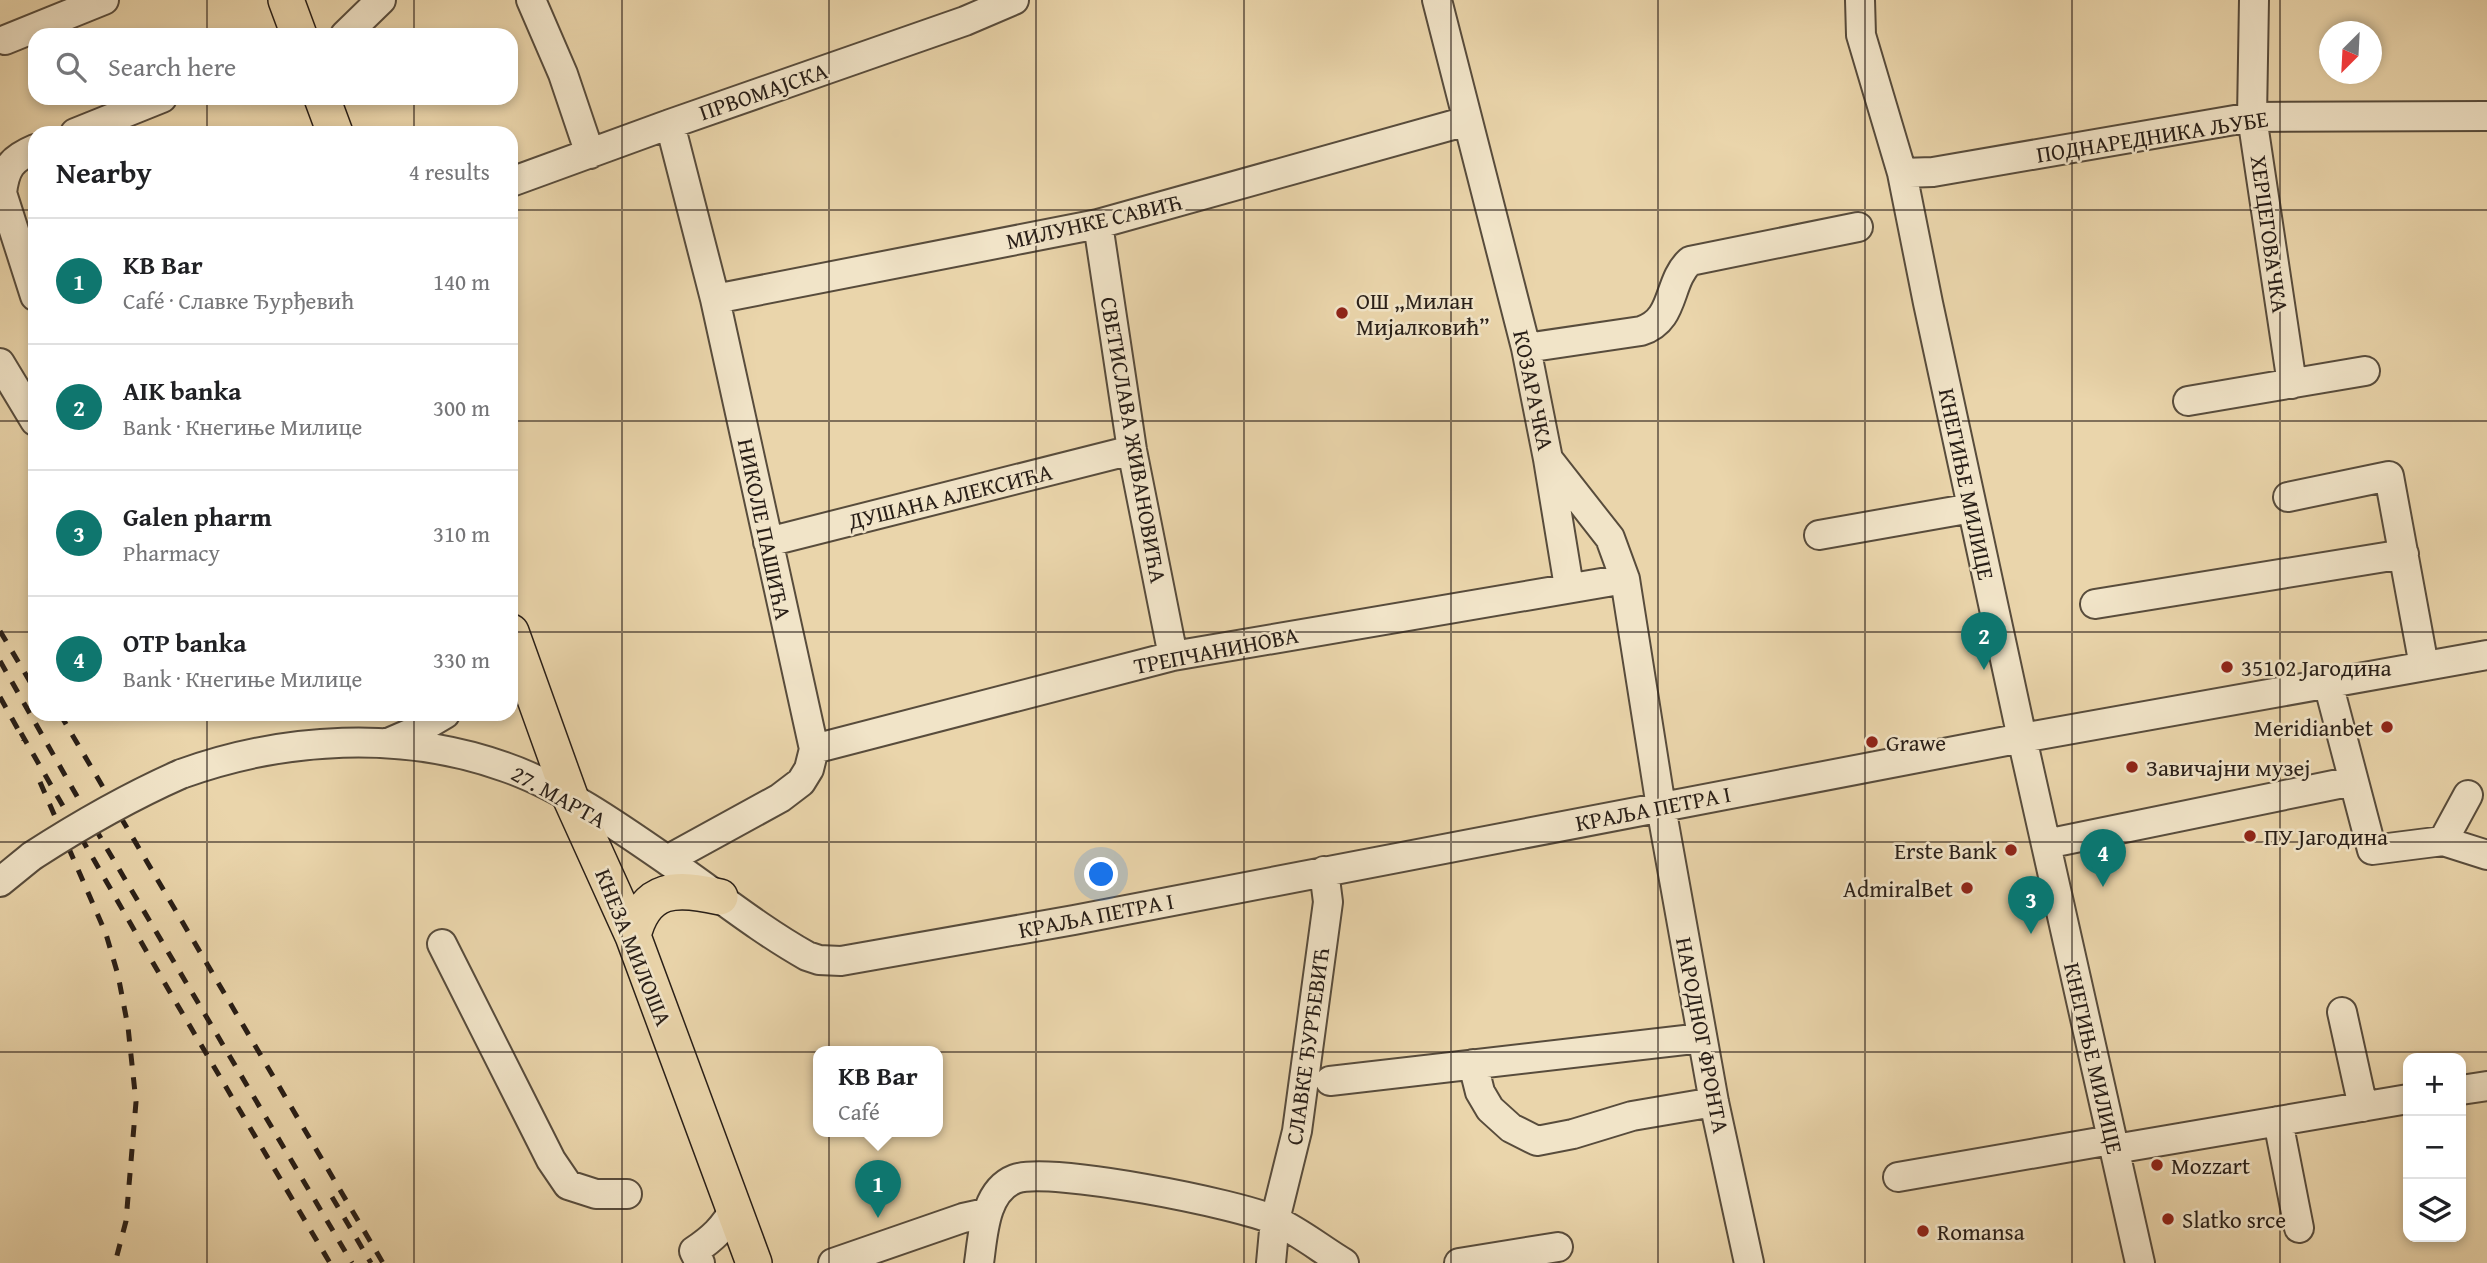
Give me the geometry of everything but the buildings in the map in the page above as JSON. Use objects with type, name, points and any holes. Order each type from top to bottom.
[{"type":"main road","points":[[286,0],[296,28]]},
{"type":"main road","points":[[325,105],[332,126]]},
{"type":"main road","name":"КНЕЗА МИЛОША","points":[[518,651],[571,799],[633,936],[754,1263]]},
{"type":"main road","points":[[633,936],[636,924],[645,909],[662,894],[676,890],[696,891],[720,897]]},
{"type":"street","points":[[35,28],[104,0]]},
{"type":"street","points":[[352,28],[381,0]]},
{"type":"street","points":[[531,0],[564,74],[590,154]]},
{"type":"street","name":"ПРВОМАЈСКА","points":[[518,180],[962,10],[1014,0]]},
{"type":"street","name":"КОЗАРАЧКА","points":[[1437,0],[1526,348],[1548,459],[1610,538],[1625,579],[1661,807]]},
{"type":"street","points":[[1843,0],[1861,35]]},
{"type":"street","points":[[1860,0],[1861,35]]},
{"type":"street","name":"ХЕРЦЕГОВАЧКА","points":[[2254,0],[2252,117],[2292,384]]},
{"type":"street","points":[[5,40],[28,31]]},
{"type":"street","name":"КНЕГИЊЕ МИЛИЦЕ","points":[[1861,35],[1902,173],[1927,303],[2140,1263]]},
{"type":"street","points":[[92,126],[145,105]]},
{"type":"street","name":"ПОДНАРЕДНИКА ЉУБЕ","points":[[1902,173],[1933,172],[2252,117],[2487,116]]},
{"type":"street","name":"МИЛУНКЕ САВИЋ","points":[[715,299],[1098,224],[1467,121]]},
{"type":"street","name":"НИКОЛЕ ПАШИЋА","points":[[670,124],[715,299],[814,749]]},
{"type":"street","points":[[28,153],[12,162],[4,176],[2,194],[28,274]]},
{"type":"street","name":"СВЕТИСЛАВА ЖИВАНОВИЋА","points":[[1098,224],[1132,450],[1173,656]]},
{"type":"street","points":[[1526,348],[1653,327],[1669,305],[1680,270],[1690,261],[1858,227]]},
{"type":"street","points":[[0,363],[28,409]]},
{"type":"street","points":[[2188,401],[2365,371]]},
{"type":"street","name":"ДУШАНА АЛЕКСИЋА","points":[[768,542],[1132,450]]},
{"type":"street","points":[[1548,459],[1569,587]]},
{"type":"street","points":[[2288,497],[2389,476],[2424,666]]},
{"type":"street","points":[[1819,535],[1972,508]]},
{"type":"street","points":[[2095,604],[2404,554]]},
{"type":"street","name":"ТРЕПЧАНИНОВА","points":[[814,749],[1173,656],[1625,579]]},
{"type":"street","name":"КРАЉА ПЕТРА I","points":[[818,960],[842,961],[927,947],[2022,738],[2487,655]]},
{"type":"street","points":[[2328,683],[2372,850],[2443,841],[2487,855]]},
{"type":"street","points":[[388,743],[433,721]]},
{"type":"street","name":"27. МАРТА","points":[[0,882],[32,856],[137,793],[216,761],[264,751],[332,744],[388,743],[463,754],[523,774],[571,799],[667,860],[795,949],[818,960]]},
{"type":"street","points":[[667,860],[780,798],[801,782],[809,769],[814,749]]},
{"type":"street","points":[[2046,844],[2353,781]]},
{"type":"street","points":[[2443,841],[2468,795]]},
{"type":"street","name":"НАРОДНОГ ФРОНТА","points":[[1661,807],[1714,1102],[1749,1263]]},
{"type":"street","name":"СЛАВКЕ ЂУРЂЕВИЋ","points":[[1271,1263],[1275,1220],[1297,1131],[1328,902],[1324,871]]},
{"type":"street","points":[[442,944],[551,1160],[568,1185],[596,1194],[627,1194]]},
{"type":"street","points":[[2342,1012],[2363,1107]]},
{"type":"street","points":[[1330,1081],[1702,1038]]},
{"type":"street","points":[[1473,1064],[1480,1092],[1490,1109],[1511,1128],[1537,1141],[1573,1135],[1632,1116],[1714,1102]]},
{"type":"street","points":[[2466,1089],[2487,1086]]},
{"type":"street","points":[[1898,1177],[2403,1100]]},
{"type":"street","points":[[2278,1121],[2299,1228]]},
{"type":"street","points":[[979,1263],[986,1213],[1000,1191],[1013,1179],[1058,1177],[1191,1196],[1275,1220],[1344,1263]]},
{"type":"street","points":[[699,1263],[694,1251],[724,1227],[733,1209]]},
{"type":"street","points":[[833,1263],[986,1213]]},
{"type":"street","points":[[1459,1263],[1558,1247]]},
{"type":"railway","points":[[0,631],[28,678]]},
{"type":"railway","points":[[0,661],[28,710]]},
{"type":"railway","points":[[0,697],[24,740]]},
{"type":"railway","points":[[34,721],[352,1263]]},
{"type":"railway","points":[[64,721],[383,1263]]},
{"type":"railway","points":[[21,733],[330,1263]]},
{"type":"railway","points":[[40,782],[106,934],[118,975],[128,1027],[136,1102],[126,1221],[115,1263]]},
{"type":"railway","points":[[332,1197],[371,1263]]},
{"type":"place","name":"ОШ „Милан Мијалковић”","points":[[1342,313]]},
{"type":"place","name":"35102 Јагодина","points":[[2227,667]]},
{"type":"place","name":"AIK banka","points":[[1984,670]]},
{"type":"place","name":"Meridianbet","points":[[2387,727]]},
{"type":"place","name":"Grawe","points":[[1872,742]]},
{"type":"place","name":"Завичајни музеј","points":[[2132,767]]},
{"type":"place","name":"ПУ Јагодина","points":[[2250,836]]},
{"type":"place","name":"Erste Bank","points":[[2011,850]]},
{"type":"place","name":"OTP banka","points":[[2103,887]]},
{"type":"place","name":"AdmiralBet","points":[[1967,888]]},
{"type":"place","name":"Galen pharm","points":[[2031,934]]},
{"type":"place","name":"Mozzart","points":[[2157,1165]]},
{"type":"place","name":"KB Bar","points":[[878,1218]]},
{"type":"place","name":"Slatko srce","points":[[2168,1219]]},
{"type":"place","name":"Romansa","points":[[1923,1231]]}]
